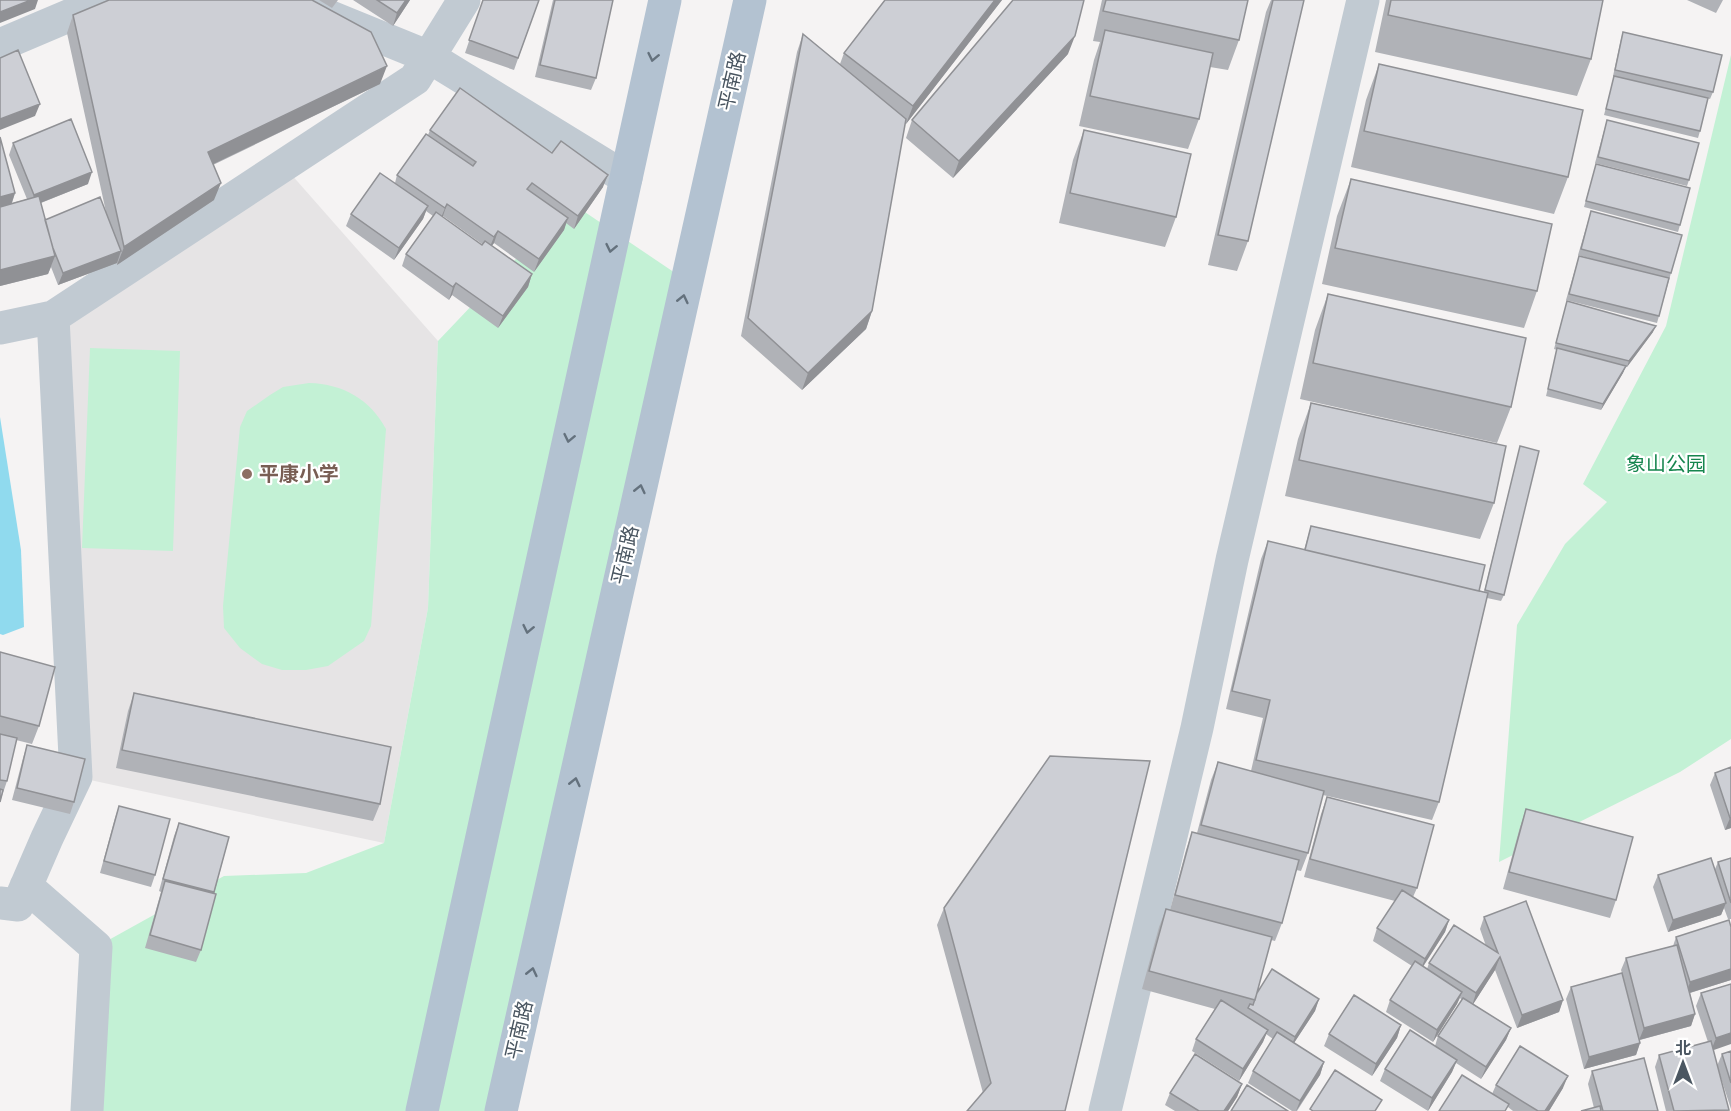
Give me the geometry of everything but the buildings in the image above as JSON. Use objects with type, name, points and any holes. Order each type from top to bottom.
[{"type":"main road","points":[[422,1111],[665,0]]},
{"type":"main road","name":"平南路","points":[[501,1111],[750,0]]},
{"type":"street","points":[[0,45],[106,0]]},
{"type":"street","points":[[290,0],[429,57],[626,178]]},
{"type":"street","points":[[0,328],[53,317],[415,79],[464,0]]},
{"type":"street","points":[[1105,1111],[1194,739],[1232,560],[1363,0]]},
{"type":"street","points":[[53,317],[76,777],[47,838],[13,894],[96,947],[87,1111]]},
{"type":"shaded area","name":"平康小学","points":[[283,165],[438,341],[428,608],[384,843],[76,777],[53,317]]},
{"type":"green space","name":"象山公园","points":[[1731,55],[1731,739],[1680,772],[1499,862],[1517,625],[1565,544],[1607,502],[1583,484],[1666,326]]},
{"type":"green space","points":[[570,202],[687,281],[501,1111],[87,1111],[96,947],[224,876],[306,873],[384,843],[428,608],[438,341]]},
{"type":"green space","points":[[90,348],[180,351],[173,551],[82,548]]},
{"type":"green space","points":[[309,383],[333,386],[354,395],[372,409],[386,429],[371,626],[364,641],[328,666],[306,670],[282,670],[262,664],[240,648],[224,628],[223,606],[240,427],[247,411],[270,395],[283,387]]},
{"type":"water","points":[[0,417],[21,550],[24,627],[3,635],[0,634]]},
{"type":"place","name":"平康小学","points":[[247,474]]}]
